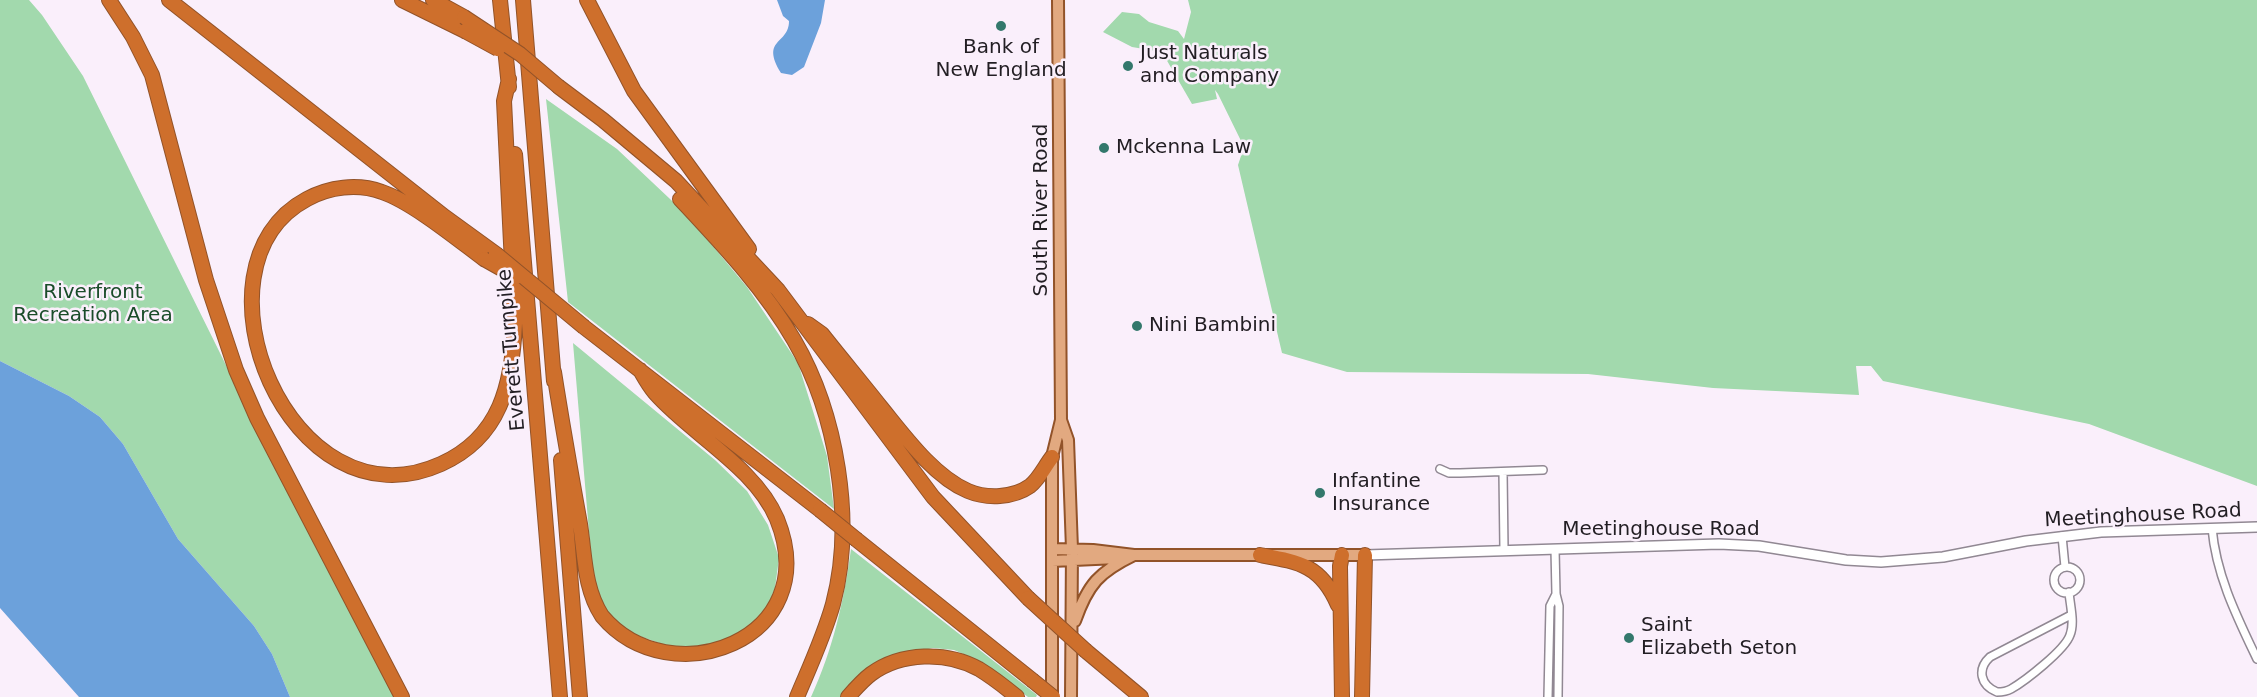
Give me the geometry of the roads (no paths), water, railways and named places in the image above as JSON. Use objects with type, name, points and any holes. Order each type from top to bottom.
[{"type":"highway","points":[[109,0],[133,37],[152,75],[206,280],[236,370],[257,418],[402,697]]},
{"type":"highway","points":[[169,0],[445,217],[490,256]]},
{"type":"highway","points":[[402,0],[465,24]]},
{"type":"highway","points":[[433,0],[559,87],[603,120],[676,181],[778,290]]},
{"type":"highway","name":"Everett Turnpike","points":[[523,0],[580,697]]},
{"type":"highway","points":[[587,0],[634,91],[668,140],[704,184],[794,313],[933,497],[1028,598],[1086,651],[1143,697]]},
{"type":"highway","name":"Everett Turnpike","points":[[499,1],[509,79],[560,697]]},
{"type":"highway","points":[[509,79],[504,101],[515,324],[513,359],[507,388],[495,417],[474,442],[449,460],[430,468],[399,474],[357,469],[320,450],[305,436],[280,402],[259,353],[254,322],[253,291],[258,260],[265,240],[284,215],[309,197],[329,190],[350,187],[371,189],[398,198],[490,256],[535,285],[584,327],[820,510],[1053,697]]},
{"type":"highway","points":[[633,146],[737,261],[774,309],[795,341],[826,418],[837,464],[843,521],[838,574],[833,603],[820,642],[797,697]]},
{"type":"highway","points":[[794,313],[822,334],[916,449],[949,479],[968,491],[999,496],[1022,490],[1036,480],[1052,457]]},
{"type":"highway","points":[[554,372],[586,578],[593,598],[603,616],[624,640],[651,656],[681,663],[713,660],[732,653],[750,641],[771,618],[784,590],[787,569],[786,548],[776,517],[745,475],[654,392],[640,370]]},
{"type":"highway","points":[[1260,555],[1293,561],[1313,570],[1327,585],[1342,614]]},
{"type":"highway","points":[[1342,555],[1340,566],[1342,697]]},
{"type":"highway","points":[[1362,697],[1365,555]]},
{"type":"highway","points":[[848,697],[861,683],[882,668],[907,659],[933,657],[964,662],[979,669],[1017,697]]},
{"type":"main road","name":"South River Road","points":[[1053,697],[1052,457],[1061,420],[1058,0]]},
{"type":"main road","name":"South River Road","points":[[1061,420],[1068,440],[1072,554],[1071,697]]},
{"type":"main road","name":"Meetinghouse Road","points":[[1052,549],[1072,554],[1118,558],[1134,555],[1365,555]]},
{"type":"main road","name":"Meetinghouse Road","points":[[1052,561],[1072,554]]},
{"type":"main road","points":[[1072,628],[1085,596],[1097,577],[1134,555]]},
{"type":"street","points":[[1440,469],[1449,473],[1543,470]]},
{"type":"street","points":[[1503,472],[1504,550]]},
{"type":"street","name":"Meetinghouse Road","points":[[1365,555],[1724,544],[1759,546],[1846,560],[1881,562],[1943,557],[2062,536],[2101,532],[2257,527]]},
{"type":"street","points":[[2212,528],[2215,553],[2223,582],[2257,659]]},
{"type":"street","points":[[2062,536],[2065,567]]},
{"type":"street","points":[[1555,549],[1556,594],[1559,606],[1558,697]]},
{"type":"street","points":[[2065,567],[2075,570],[2080,579],[2076,589],[2069,592],[2059,590],[2054,580],[2056,572],[2065,567]]},
{"type":"street","points":[[2069,592],[2071,615],[2070,636],[2048,661],[2007,691],[1997,692],[1985,684],[1982,669],[1990,657],[2071,615]]},
{"type":"street","points":[[1548,697],[1550,606],[1556,594]]},
{"type":"water","points":[[777,0],[825,0],[821,23],[804,67],[792,75],[781,73],[773,53],[774,47],[788,29],[789,21],[783,16]]},
{"type":"water","points":[[0,361],[69,396],[100,417],[123,444],[178,539],[254,626],[272,654],[290,697],[79,697],[0,608]]},
{"type":"place","name":"Bank of New England","points":[[1001,26]]},
{"type":"place","name":"Just Naturals and Company","points":[[1128,66]]},
{"type":"place","name":"Mckenna Law","points":[[1104,148]]},
{"type":"place","name":"Nini Bambini","points":[[1137,326]]},
{"type":"place","name":"Infantine Insurance","points":[[1320,493]]},
{"type":"place","name":"Saint Elizabeth Seton","points":[[1629,638]]},
{"type":"park label","name":"Riverfront Recreation Area","points":[[93,304]]}]
